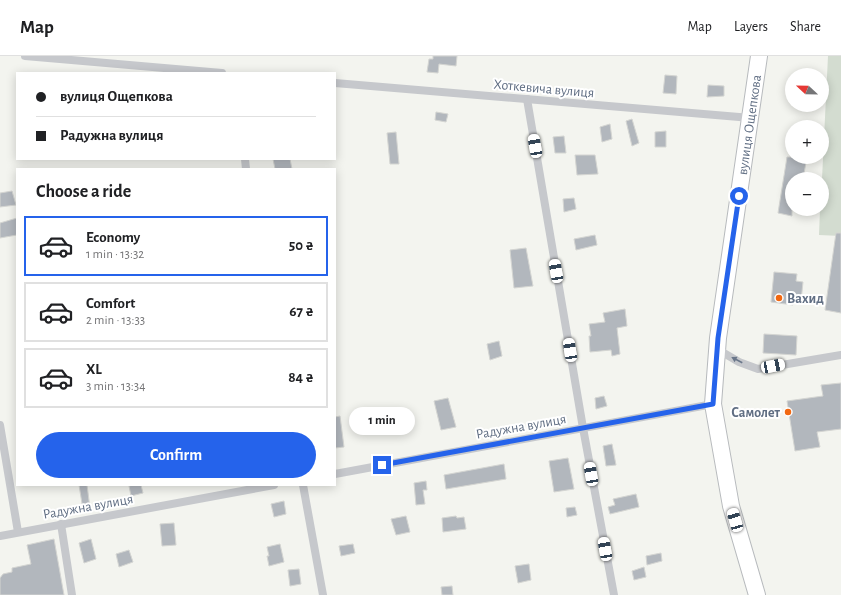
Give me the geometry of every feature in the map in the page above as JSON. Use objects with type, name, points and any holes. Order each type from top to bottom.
[{"type":"highway","name":"вулиця Ощепкова","points":[[757,595],[731,506],[713,404],[717,349],[759,56]]},
{"type":"street","points":[[25,56],[210,72]]},
{"type":"street","name":"Хоткевича вулиця","points":[[336,83],[751,118]]},
{"type":"street","points":[[527,99],[583,428],[614,595]]},
{"type":"street","points":[[717,349],[739,362],[758,369],[841,355]]},
{"type":"street","name":"Радужна вулиця","points":[[336,474],[713,404]]},
{"type":"street","points":[[0,425],[18,532]]},
{"type":"street","name":"Радужна вулиця","points":[[0,536],[269,486]]},
{"type":"street","points":[[303,486],[323,595]]},
{"type":"street","points":[[61,524],[72,595]]},
{"type":"shaded area","points":[[828,56],[841,56],[841,236],[819,235],[820,216],[829,216],[829,172],[822,172],[823,164],[829,164],[829,120],[825,120],[825,112],[829,112],[829,68],[827,68]]},
{"type":"building","points":[[433,56],[457,56],[456,66],[439,64],[438,73],[427,72],[429,59],[433,59]]},
{"type":"building","points":[[665,75],[677,76],[676,94],[663,93]]},
{"type":"building","points":[[708,85],[724,86],[724,96],[707,97]]},
{"type":"building","points":[[436,112],[448,114],[446,122],[435,120]]},
{"type":"building","points":[[632,119],[639,143],[632,146],[626,121]]},
{"type":"building","points":[[610,124],[612,139],[602,142],[600,127]]},
{"type":"building","points":[[666,131],[666,147],[655,147],[655,132]]},
{"type":"building","points":[[396,132],[399,164],[390,164],[387,133]]},
{"type":"building","points":[[564,136],[566,153],[555,153],[553,137]]},
{"type":"building","points":[[575,155],[595,155],[598,174],[577,175]]},
{"type":"building","points":[[273,160],[290,160],[292,168],[275,168]]},
{"type":"building","points":[[786,164],[806,164],[804,172],[785,172],[785,214],[778,213]]},
{"type":"building","points":[[12,191],[16,205],[0,207],[0,193]]},
{"type":"building","points":[[574,198],[576,209],[564,212],[563,199]]},
{"type":"building","points":[[16,218],[16,235],[0,238],[0,223]]},
{"type":"building","points":[[836,233],[841,233],[841,313],[825,310]]},
{"type":"building","points":[[595,235],[597,245],[576,250],[574,239]]},
{"type":"building","points":[[526,248],[533,286],[514,288],[510,250]]},
{"type":"building","points":[[774,272],[797,274],[796,281],[803,282],[801,301],[793,300],[793,305],[771,302]]},
{"type":"building","points":[[625,309],[627,326],[617,328],[620,354],[612,356],[611,350],[590,352],[589,336],[591,336],[589,324],[605,322],[603,313]]},
{"type":"building","points":[[764,334],[797,336],[796,355],[763,353]]},
{"type":"building","points":[[499,341],[502,356],[490,360],[487,344]]},
{"type":"building","points":[[841,383],[841,429],[817,432],[820,447],[795,451],[787,401],[823,396],[821,385]]},
{"type":"building","points":[[604,396],[607,406],[596,409],[595,398]]},
{"type":"building","points":[[448,398],[456,427],[441,430],[434,401]]},
{"type":"building","points":[[340,416],[344,447],[336,448],[336,417]]},
{"type":"building","points":[[612,444],[616,465],[606,466],[603,446]]},
{"type":"building","points":[[568,458],[574,489],[554,492],[549,461]]},
{"type":"building","points":[[504,464],[506,479],[446,489],[444,475]]},
{"type":"building","points":[[426,481],[427,490],[423,490],[425,504],[416,505],[414,483]]},
{"type":"building","points":[[79,486],[87,486],[90,508],[83,510]]},
{"type":"building","points":[[129,486],[141,486],[143,493],[131,496]]},
{"type":"building","points":[[636,494],[639,507],[610,514],[608,507],[615,505],[613,499]]},
{"type":"building","points":[[284,501],[286,514],[274,517],[271,504]]},
{"type":"building","points":[[575,507],[577,515],[567,517],[566,508]]},
{"type":"building","points":[[406,516],[410,532],[396,535],[391,519]]},
{"type":"building","points":[[456,516],[457,518],[464,517],[466,529],[443,532],[442,518]]},
{"type":"building","points":[[174,523],[176,545],[162,546],[160,524]]},
{"type":"building","points":[[54,539],[64,595],[0,595],[0,578],[3,574],[12,572],[12,568],[31,564],[27,545]]},
{"type":"building","points":[[91,539],[96,559],[84,563],[79,543]]},
{"type":"building","points":[[280,544],[284,562],[269,566],[267,547]]},
{"type":"building","points":[[353,544],[355,553],[341,556],[339,546]]},
{"type":"building","points":[[129,550],[133,562],[119,567],[116,554]]},
{"type":"building","points":[[661,553],[662,561],[647,565],[646,556]]},
{"type":"building","points":[[529,564],[531,580],[518,583],[515,566]]},
{"type":"building","points":[[644,567],[646,577],[634,580],[632,571]]},
{"type":"building","points":[[299,569],[301,584],[290,586],[288,570]]},
{"type":"building","points":[[452,586],[453,595],[442,595],[441,587]]},
{"type":"place","name":"Вахид","points":[[779,298]]},
{"type":"place","name":"Самолет","points":[[788,412]]},
{"type":"route","points":[[382,465],[713,404],[718,338],[739,196]]}]
